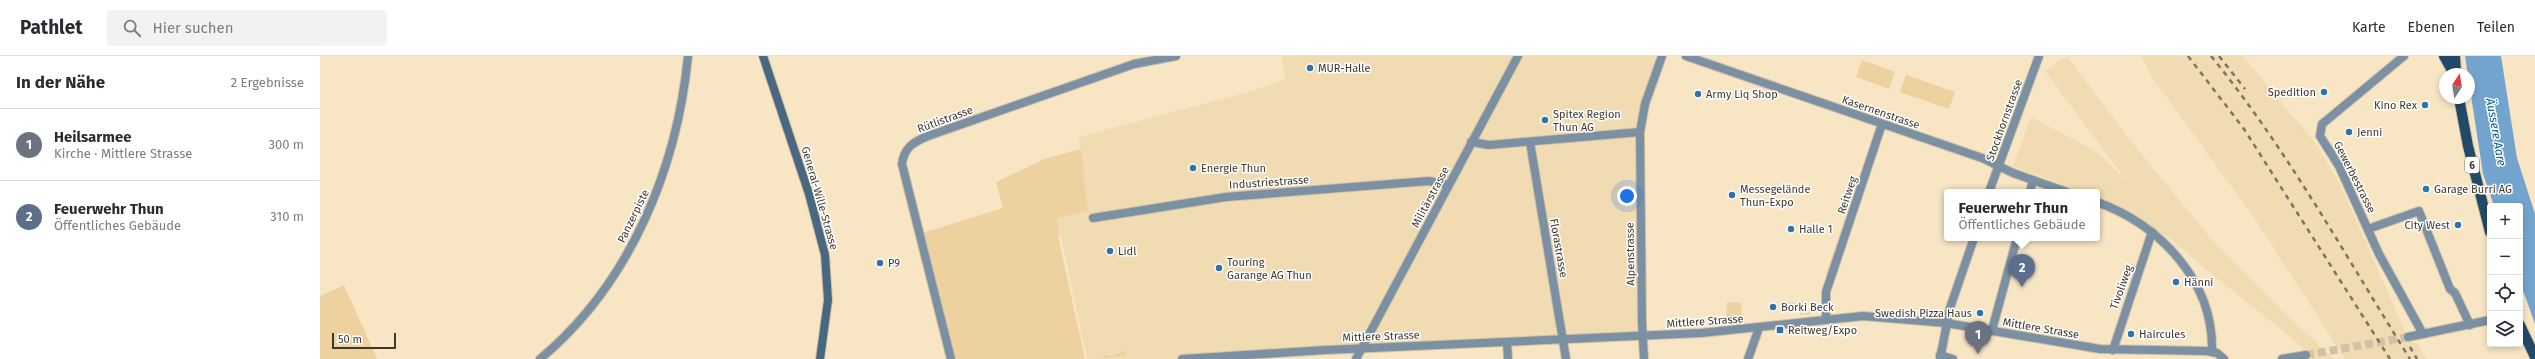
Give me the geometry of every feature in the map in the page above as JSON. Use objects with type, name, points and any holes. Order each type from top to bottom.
[{"type":"main road","name":"General-Wille-Strasse","points":[[763,56],[809,194],[825,255],[828,300],[820,355],[815,359]]},
{"type":"main road","points":[[2444,56],[2451,68]]},
{"type":"main road","points":[[2455,56],[2455,68]]},
{"type":"main road","name":"6","points":[[2460,104],[2468,146],[2487,220]]},
{"type":"main road","points":[[2523,331],[2535,357]]},
{"type":"street","name":"Panzerpiste","points":[[540,359],[557,345],[585,313],[609,282],[636,236],[650,208],[666,167],[678,125],[688,56]]},
{"type":"street","name":"Rütlistrasse","points":[[951,359],[902,164],[906,151],[917,140],[1134,64],[1176,56]]},
{"type":"street","name":"Militärstrasse","points":[[1356,359],[1518,56]]},
{"type":"street","name":"Alpenstrasse","points":[[1644,359],[1642,336],[1640,132],[1645,104],[1662,56]]},
{"type":"street","name":"Kasernenstrasse","points":[[1686,56],[1982,158],[1999,167],[2058,189]]},
{"type":"street","name":"Stockhornstrasse","points":[[1990,189],[2040,56]]},
{"type":"street","name":"Gewerbestrasse","points":[[2404,56],[2327,120],[2320,130],[2320,136],[2339,166],[2368,228],[2423,334]]},
{"type":"street","name":"Reitweg","points":[[1826,319],[1826,292],[1882,124]]},
{"type":"street","points":[[1471,142],[1489,145],[1640,132]]},
{"type":"street","name":"Florastrasse","points":[[1530,142],[1564,339],[1566,359]]},
{"type":"street","points":[[2031,189],[2033,180]]},
{"type":"street","name":"Industriestrasse","points":[[1093,218],[1226,197],[1429,181],[1448,185]]},
{"type":"street","points":[[2100,203],[2124,214],[2152,232],[2168,246],[2194,280],[2206,313],[2212,352]]},
{"type":"street","points":[[2368,228],[2419,211],[2450,289],[2455,294],[2470,325]]},
{"type":"street","name":"Tivoliweg","points":[[2113,350],[2152,232]]},
{"type":"street","points":[[1953,359],[1940,357],[1946,323],[1973,241]]},
{"type":"street","points":[[1992,330],[2016,241]]},
{"type":"street","name":"Mittlere Strasse","points":[[1182,359],[1362,348],[1642,336],[1759,328],[1826,319],[1863,316],[1946,323],[2113,350],[2212,352],[2224,359]]},
{"type":"street","points":[[2408,337],[2487,321]]},
{"type":"street","points":[[1748,359],[1759,328]]},
{"type":"street","points":[[1507,342],[1508,359]]},
{"type":"street","points":[[2282,359],[2306,355]]},
{"type":"shaded area","points":[[1281,56],[1655,56],[1659,64],[1642,112],[1642,336],[1182,359],[1087,359],[1057,218],[1088,211],[1079,137],[1252,91],[1285,79]]},
{"type":"shaded area","points":[[2067,56],[2131,141],[2207,234],[2281,310],[2334,359],[2313,359],[2292,338],[2203,267],[2171,239],[2138,218],[2100,199],[2100,189],[2075,189],[2013,166],[2031,117],[2097,152],[2126,180],[2045,71]]},
{"type":"shaded area","points":[[2141,56],[2243,56],[2315,143],[2339,182],[2405,331],[2412,343],[2416,343],[2427,359],[2345,359],[2255,219],[2152,77]]},
{"type":"shaded area","points":[[1862,60],[1895,72],[1889,89],[1856,77]]},
{"type":"shaded area","points":[[1906,75],[1955,92],[1949,109],[1900,92]]},
{"type":"shaded area","points":[[1081,149],[1088,211],[1057,218],[1060,234],[1058,235],[1059,241],[1085,359],[955,359],[923,233],[1003,208],[996,182],[1044,159]]},
{"type":"shaded area","points":[[1853,195],[1855,195],[1827,276],[1826,274]]},
{"type":"shaded area","points":[[344,285],[377,359],[320,359],[320,296]]},
{"type":"shaded area","points":[[1801,300],[1803,301],[1802,313],[1810,312],[1811,314],[1800,315],[1800,308],[1786,309],[1787,302],[1801,303]]},
{"type":"shaded area","points":[[1727,302],[1742,303],[1741,318],[1726,317]]},
{"type":"shaded area","points":[[1127,351],[1125,356],[1103,358],[1103,355],[1109,356]]},
{"type":"water","name":"Äussere Aare","points":[[2465,56],[2501,56],[2517,158],[2535,214],[2535,324],[2523,290],[2523,203],[2493,203],[2483,174],[2472,104],[2475,104],[2475,68],[2467,68]]},
{"type":"tunnel","points":[[2306,355],[2408,337]]},
{"type":"railway","points":[[2188,56],[2244,129],[2390,359]]},
{"type":"railway","points":[[2211,56],[2265,128],[2315,204],[2410,359]]},
{"type":"railway","points":[[2219,56],[2245,89]]},
{"type":"railway","points":[[2410,347],[2417,359]]},
{"type":"place","name":"MUR-Halle","points":[[1310,68]]},
{"type":"place","name":"Spedition","points":[[2324,92]]},
{"type":"place","name":"Army Liq Shop","points":[[1698,94]]},
{"type":"place","name":"Kino Rex","points":[[2425,105]]},
{"type":"place","name":"Spitex Region Thun AG","points":[[1545,120]]},
{"type":"place","name":"Jenni","points":[[2349,132]]},
{"type":"place","name":"Energie Thun","points":[[1193,168]]},
{"type":"place","name":"Garage Burri AG","points":[[2426,189]]},
{"type":"place","name":"Messegelände Thun-Expo","points":[[1732,195]]},
{"type":"place","name":"City West","points":[[2458,225]]},
{"type":"place","name":"Halle 1","points":[[1791,229]]},
{"type":"place","name":"Lidl","points":[[1110,251]]},
{"type":"place","name":"P9","points":[[880,263]]},
{"type":"place","name":"Touring Garange AG Thun","points":[[1219,268]]},
{"type":"place","name":"Hänni","points":[[2176,282]]},
{"type":"place","name":"Feuerwehr Thun","points":[[2022,287]]},
{"type":"place","name":"Borki Beck","points":[[1773,307]]},
{"type":"place","name":"Swedish Pizza Haus","points":[[1980,313]]},
{"type":"place","name":"Reitweg/Expo","points":[[1780,330]]},
{"type":"place","name":"Haircules","points":[[2131,334]]},
{"type":"place","name":"Heilsarmee","points":[[1978,354]]}]
